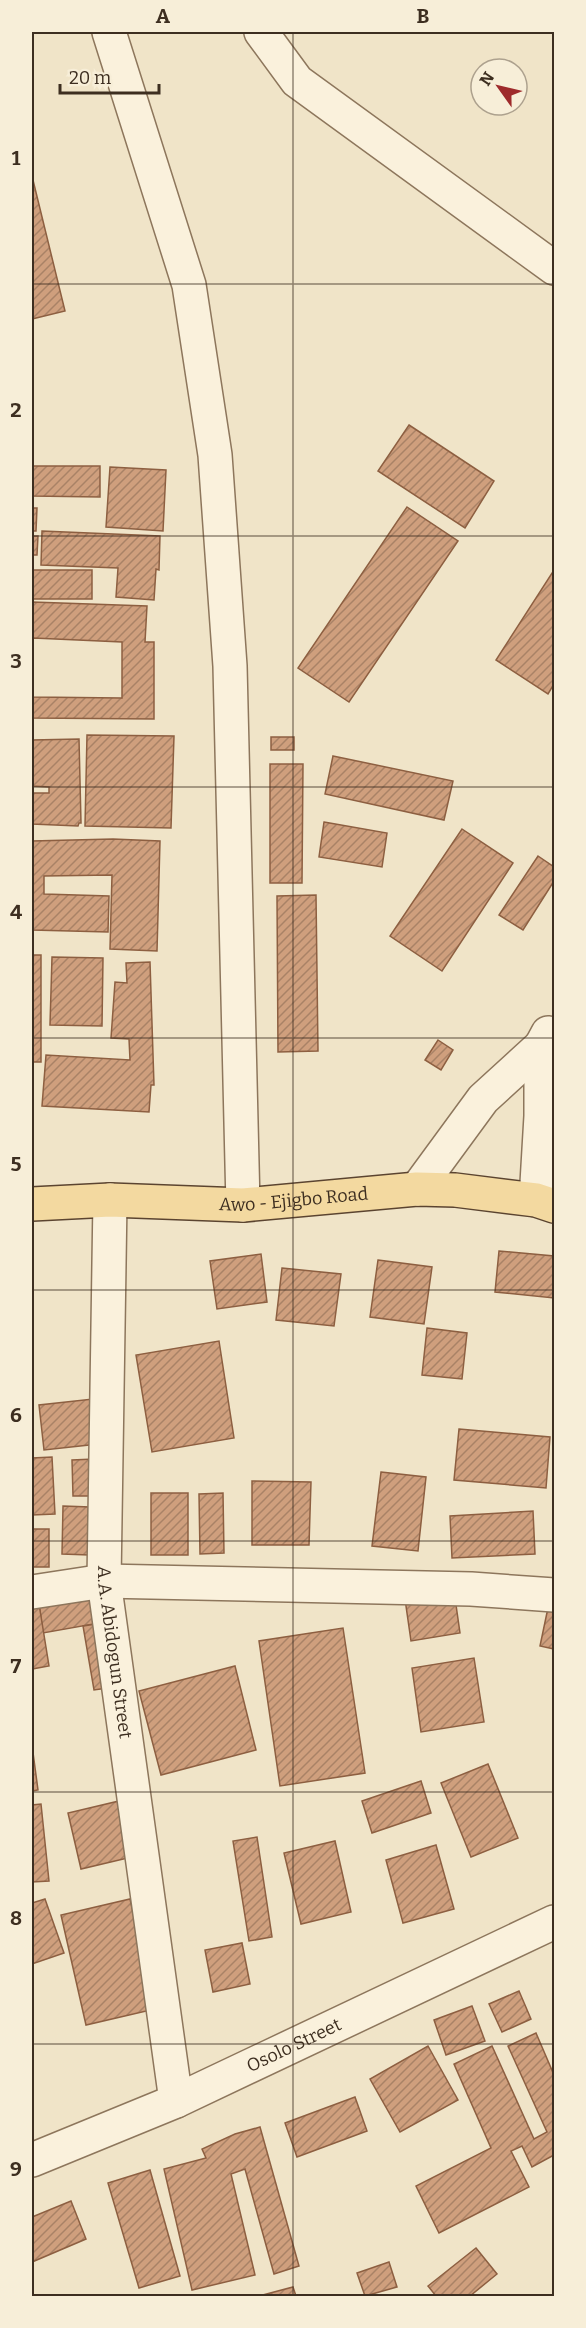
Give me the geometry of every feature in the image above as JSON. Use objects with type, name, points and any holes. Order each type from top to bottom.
[{"type":"main road","name":"Awo - Ejigbo Road","points":[[32,1204],[110,1200],[243,1205],[417,1189],[455,1190],[545,1203]]},
{"type":"street","points":[[109,32],[189,285],[215,455],[231,666],[243,1205]]},
{"type":"street","points":[[261,32],[297,81],[555,268]]},
{"type":"street","points":[[417,1189],[483,1099],[550,1036]]},
{"type":"street","points":[[545,1203],[542,1116],[550,1036]]},
{"type":"street","name":"A.A. Abidogun Street","points":[[110,1200],[104,1581],[176,2101]]},
{"type":"street","points":[[32,1592],[104,1581],[471,1589],[555,1595]]},
{"type":"street","name":"Osolo Street","points":[[32,2160],[176,2101],[555,1922]]},
{"type":"building","points":[[32,176],[65,311],[32,319]]},
{"type":"building","points":[[409,425],[494,481],[465,528],[378,471]]},
{"type":"building","points":[[32,466],[100,466],[100,497],[32,496]]},
{"type":"building","points":[[110,467],[166,470],[163,531],[106,527]]},
{"type":"building","points":[[407,507],[458,541],[349,702],[298,668]]},
{"type":"building","points":[[32,508],[37,508],[36,531],[32,531]]},
{"type":"building","points":[[42,531],[160,536],[159,570],[156,569],[154,600],[116,597],[118,568],[41,565]]},
{"type":"building","points":[[32,536],[38,536],[37,555],[32,555]]},
{"type":"building","points":[[32,570],[92,570],[92,599],[32,599]]},
{"type":"building","points":[[554,570],[554,684],[548,694],[496,660]]},
{"type":"building","points":[[32,602],[147,606],[145,642],[154,642],[154,719],[32,718]],"holes":[[[33,638],[122,642],[122,698],[32,697]]]},
{"type":"building","points":[[87,735],[174,736],[171,828],[85,826]]},
{"type":"building","points":[[271,737],[294,737],[294,750],[271,750]]},
{"type":"building","points":[[79,739],[81,823],[78,826],[32,824],[32,793],[49,793],[49,787],[32,786],[32,740]]},
{"type":"building","points":[[333,756],[453,781],[444,820],[325,794]]},
{"type":"building","points":[[270,764],[303,764],[302,883],[270,883]]},
{"type":"building","points":[[324,822],[387,833],[382,867],[319,857]]},
{"type":"building","points":[[462,829],[513,863],[442,971],[390,936]]},
{"type":"building","points":[[113,839],[160,841],[157,951],[110,949],[112,875],[44,876],[44,894],[109,896],[108,932],[32,930],[32,841]]},
{"type":"building","points":[[538,856],[554,867],[554,881],[523,930],[499,915]]},
{"type":"building","points":[[316,895],[318,1051],[278,1052],[277,896]]},
{"type":"building","points":[[32,955],[41,955],[41,1062],[32,1062]]},
{"type":"building","points":[[52,957],[103,958],[102,1026],[50,1025]]},
{"type":"building","points":[[150,962],[154,1085],[151,1085],[149,1112],[42,1106],[46,1055],[130,1060],[129,1039],[111,1038],[115,982],[127,983],[126,963]]},
{"type":"building","points":[[438,1040],[453,1050],[441,1070],[425,1060]]},
{"type":"building","points":[[499,1251],[554,1256],[554,1298],[495,1292]]},
{"type":"building","points":[[261,1254],[267,1302],[217,1309],[210,1261]]},
{"type":"building","points":[[378,1260],[432,1267],[424,1324],[370,1317]]},
{"type":"building","points":[[282,1268],[341,1274],[334,1326],[276,1320]]},
{"type":"building","points":[[427,1328],[467,1333],[462,1379],[422,1375]]},
{"type":"building","points":[[219,1341],[234,1438],[152,1452],[136,1355]]},
{"type":"building","points":[[93,1399],[98,1444],[44,1450],[39,1405]]},
{"type":"building","points":[[459,1429],[550,1437],[546,1488],[454,1480]]},
{"type":"building","points":[[52,1457],[55,1514],[32,1515],[32,1458]]},
{"type":"building","points":[[94,1459],[95,1496],[73,1496],[72,1460]]},
{"type":"building","points":[[381,1472],[426,1477],[418,1551],[372,1546]]},
{"type":"building","points":[[252,1481],[311,1482],[309,1545],[252,1545]]},
{"type":"building","points":[[151,1493],[188,1493],[188,1555],[151,1555]]},
{"type":"building","points":[[223,1493],[224,1553],[200,1554],[199,1494]]},
{"type":"building","points":[[63,1506],[90,1507],[89,1555],[62,1554]]},
{"type":"building","points":[[533,1511],[535,1554],[452,1558],[450,1516]]},
{"type":"building","points":[[32,1529],[49,1529],[49,1567],[32,1567]]},
{"type":"building","points":[[454,1591],[460,1633],[411,1641],[405,1599]]},
{"type":"building","points":[[101,1593],[105,1622],[43,1633],[39,1604]]},
{"type":"building","points":[[549,1603],[554,1604],[554,1649],[540,1646]]},
{"type":"building","points":[[39,1604],[49,1666],[32,1669],[32,1605]]},
{"type":"building","points":[[103,1623],[114,1687],[94,1690],[83,1626]]},
{"type":"building","points":[[343,1628],[365,1773],[280,1786],[259,1641]]},
{"type":"building","points":[[474,1658],[484,1722],[421,1732],[412,1668]]},
{"type":"building","points":[[235,1666],[256,1750],[161,1775],[139,1691]]},
{"type":"building","points":[[32,1745],[38,1790],[32,1791]]},
{"type":"building","points":[[488,1764],[518,1838],[471,1857],[441,1783]]},
{"type":"building","points":[[421,1781],[431,1813],[372,1833],[362,1801]]},
{"type":"building","points":[[119,1801],[132,1857],[81,1869],[68,1813]]},
{"type":"building","points":[[41,1804],[49,1881],[32,1882],[32,1805]]},
{"type":"building","points":[[257,1837],[272,1937],[249,1941],[233,1841]]},
{"type":"building","points":[[335,1841],[351,1912],[301,1924],[284,1853]]},
{"type":"building","points":[[436,1845],[454,1909],[403,1923],[386,1860]]},
{"type":"building","points":[[45,1899],[64,1953],[32,1964],[32,1903]]},
{"type":"building","points":[[130,1899],[155,2009],[86,2025],[61,1915]]},
{"type":"building","points":[[242,1943],[250,1984],[213,1992],[205,1950]]},
{"type":"building","points":[[519,1991],[531,2019],[502,2032],[489,2004]]},
{"type":"building","points":[[472,2006],[485,2041],[446,2055],[434,2020]]},
{"type":"building","points":[[536,2033],[554,2075],[554,2155],[532,2167],[522,2146],[511,2151],[529,2187],[439,2233],[416,2186],[491,2148],[454,2064],[492,2046],[534,2139],[547,2132],[508,2046]]},
{"type":"building","points":[[428,2046],[458,2100],[400,2132],[370,2079]]},
{"type":"building","points":[[355,2097],[367,2131],[297,2157],[285,2123]]},
{"type":"building","points":[[260,2127],[299,2266],[274,2274],[245,2169],[231,2174],[255,2275],[192,2290],[164,2169],[206,2158],[202,2149],[235,2134]]},
{"type":"building","points":[[150,2170],[180,2276],[139,2288],[108,2183]]},
{"type":"building","points":[[71,2201],[86,2239],[32,2262],[32,2217]]},
{"type":"building","points":[[476,2248],[497,2274],[470,2296],[436,2296],[428,2286]]},
{"type":"building","points":[[389,2262],[397,2287],[365,2296],[357,2273]]},
{"type":"building","points":[[293,2287],[296,2296],[259,2296]]}]
